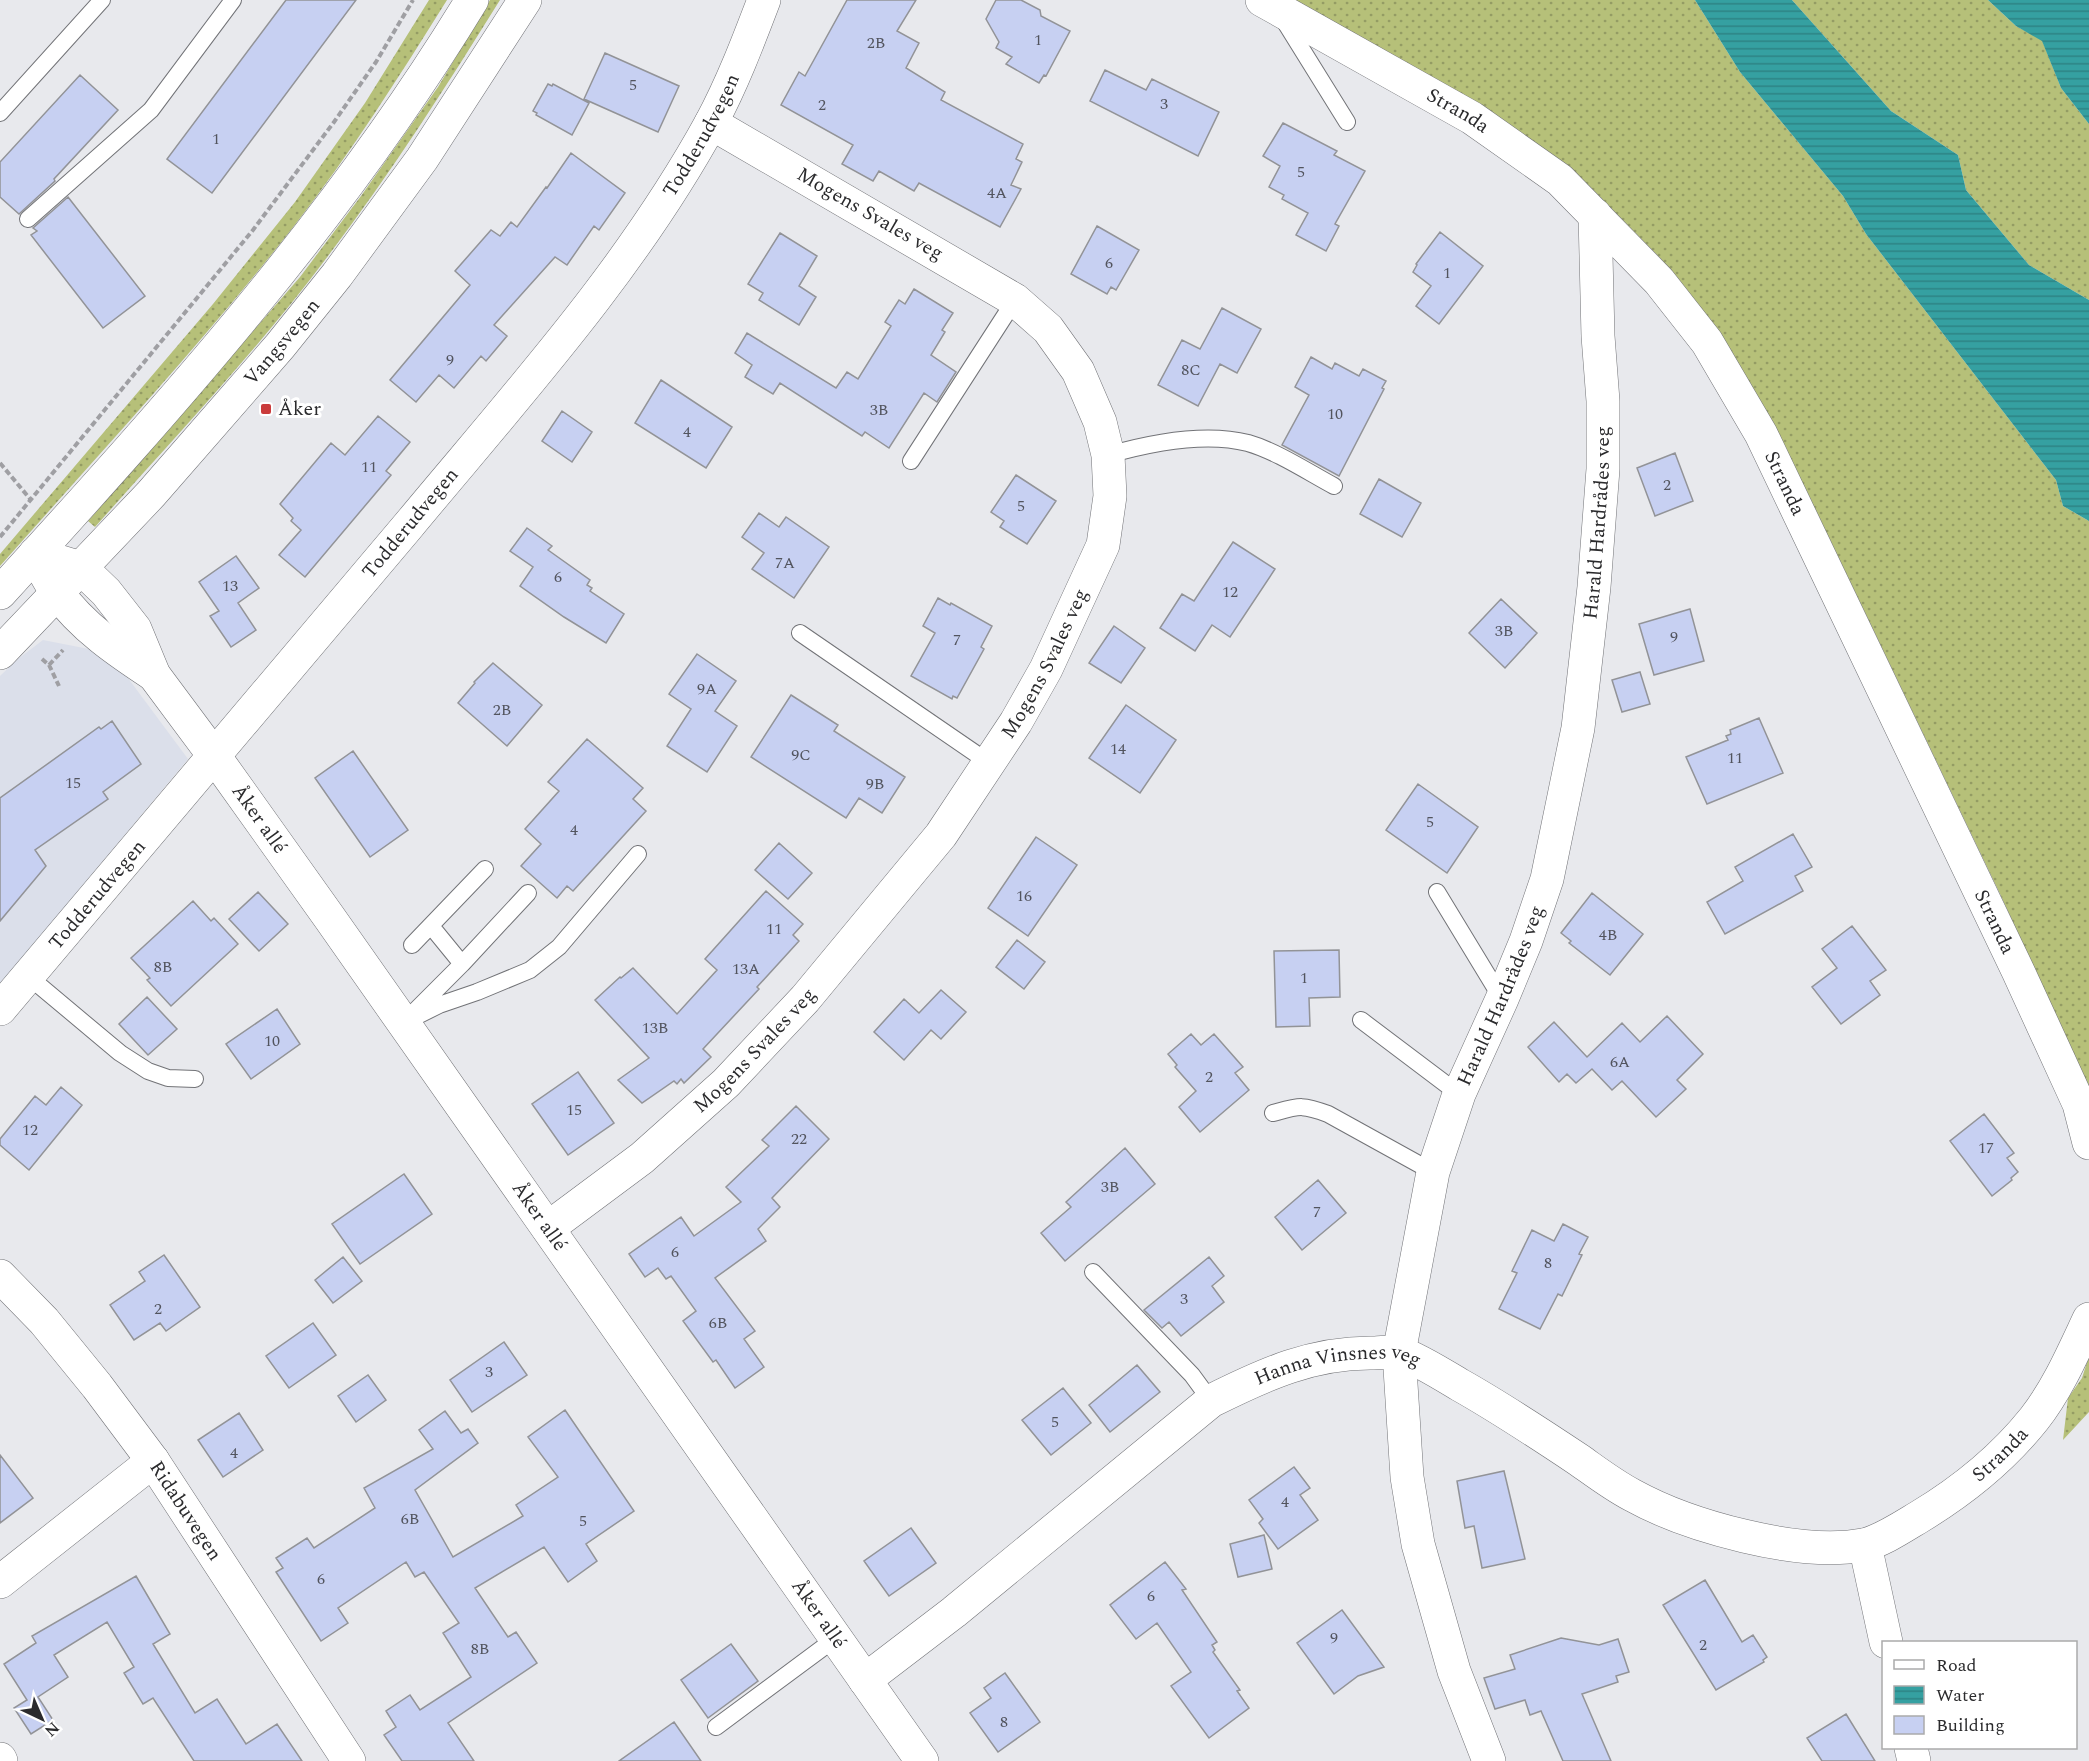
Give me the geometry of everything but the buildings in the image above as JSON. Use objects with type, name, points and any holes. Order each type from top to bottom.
[{"type":"main road","points":[[0,593],[159,418],[282,271],[374,149],[472,0]]},
{"type":"main road","name":"Vangsvegen","points":[[0,653],[151,495],[338,275],[422,159],[525,0]]},
{"type":"main road","name":"Todderudvegen","points":[[0,1009],[506,410],[604,288],[648,226],[711,123],[764,0]]},
{"type":"main road","name":"Stranda","points":[[1269,4],[1472,118],[1560,180],[1659,281],[1707,342],[1761,434],[2018,971],[2079,1104],[2089,1143]]},
{"type":"main road","name":"Mogens Svales veg","points":[[548,1228],[642,1158],[726,1083],[805,999],[935,843],[1016,722],[1046,669],[1103,545],[1110,496],[1108,455],[1100,422],[1078,371],[1048,329],[1015,300],[711,123]]},
{"type":"main road","name":"Harald Hardrådes veg","points":[[1489,1761],[1454,1671],[1418,1544],[1407,1477],[1399,1353],[1433,1172],[1459,1094],[1526,941],[1547,879],[1578,728],[1594,587],[1603,469],[1603,401],[1598,336],[1595,215]]},
{"type":"main road","name":"Åker allé","points":[[35,554],[81,568],[106,592],[135,629],[154,675],[215,756],[922,1761]]},
{"type":"main road","name":"Åker allé","points":[[35,554],[57,592],[84,622],[114,648],[154,675]]},
{"type":"main road","name":"Ridabuvegen","points":[[0,1276],[44,1321],[97,1386],[153,1461],[349,1761]]},
{"type":"main road","name":"Stranda","points":[[1865,1545],[1903,1527],[1949,1500],[1993,1463],[2034,1419],[2067,1366],[2089,1319]]},
{"type":"main road","name":"Hanna Vinsnes veg","points":[[866,1680],[954,1612],[1211,1401],[1258,1377],[1296,1364],[1346,1352],[1399,1353],[1497,1406],[1631,1495],[1704,1525],[1780,1543],[1819,1547],[1865,1545]]},
{"type":"main road","points":[[0,1582],[153,1461]]},
{"type":"main road","points":[[1865,1545],[1886,1641]]},
{"type":"lane","points":[[0,113],[102,0]]},
{"type":"lane","points":[[28,219],[151,110],[233,0]]},
{"type":"lane","points":[[1269,4],[1347,122]]},
{"type":"lane","points":[[911,461],[1015,300]]},
{"type":"lane","points":[[1108,455],[1130,448],[1216,437],[1250,443],[1334,486]]},
{"type":"lane","points":[[800,633],[988,762]]},
{"type":"lane","points":[[403,1023],[438,1005],[530,970],[559,947],[638,854]]},
{"type":"lane","points":[[412,945],[485,869]]},
{"type":"lane","points":[[1437,892],[1502,999]]},
{"type":"lane","points":[[403,1023],[528,893]]},
{"type":"lane","points":[[431,926],[462,964]]},
{"type":"lane","points":[[28,976],[120,1053],[148,1071],[168,1078],[195,1079]]},
{"type":"lane","points":[[1361,1020],[1459,1094]]},
{"type":"lane","points":[[1273,1113],[1298,1106],[1315,1109],[1433,1172]]},
{"type":"lane","points":[[1093,1272],[1192,1375],[1211,1401]]},
{"type":"lane","points":[[716,1727],[836,1638]]},
{"type":"path","points":[[0,537],[253,230],[376,62],[413,0]]},
{"type":"path","points":[[0,463],[31,500]]},
{"type":"path","points":[[59,686],[49,665],[63,650]]},
{"type":"shaded area","points":[[43,640],[94,650],[122,670],[188,759],[0,984],[0,676]]},
{"type":"green space","points":[[429,0],[447,0],[374,115],[315,199],[187,356],[0,566],[0,554],[213,304],[295,202],[365,103]]},
{"type":"green space","points":[[490,0],[500,0],[417,130],[328,256],[244,360],[95,527],[88,521],[300,277],[361,196],[438,87]]},
{"type":"green space","points":[[1288,0],[1695,0],[1740,72],[1843,196],[1866,234],[2056,480],[2063,506],[2089,521],[2089,1089],[2000,894],[1808,494],[1732,352],[1661,259],[1592,189]]},
{"type":"green space","points":[[1792,0],[1988,0],[2016,26],[2042,40],[2061,88],[2089,124],[2089,300],[2029,265],[1966,190],[1958,155],[1891,111]]},
{"type":"green space","points":[[2089,1356],[2089,1412],[2063,1440],[2068,1398],[2082,1378]]},
{"type":"water","points":[[1695,0],[1792,0],[1891,111],[1958,155],[1966,190],[2029,265],[2089,300],[2089,521],[2063,506],[2056,480],[1866,234],[1843,196],[1740,72]]},
{"type":"water","points":[[1988,0],[2089,0],[2089,124],[2061,88],[2042,41],[2016,26]]},
{"type":"place","name":"Åker","points":[[266,409]]}]
